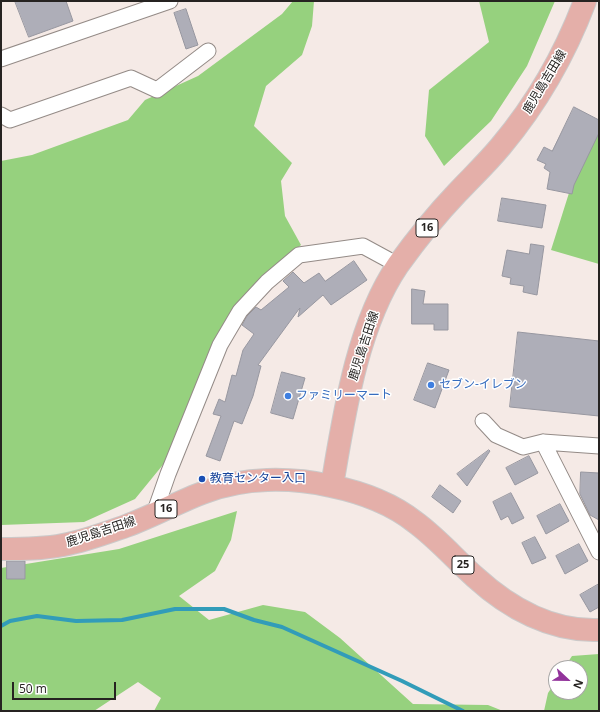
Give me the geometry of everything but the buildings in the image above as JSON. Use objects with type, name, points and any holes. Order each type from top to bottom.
[{"type":"main road","name":"鹿児島吉田線","points":[[1,549],[41,548],[64,545],[91,538],[128,526],[206,491],[239,482],[271,480],[306,481],[332,486],[343,423],[355,368],[364,339],[383,292],[398,265],[456,194],[500,147],[529,109],[564,50],[585,1]]},
{"type":"main road","name":"25","points":[[332,486],[365,495],[396,509],[415,522],[505,602],[529,615],[560,626],[599,630]]},
{"type":"street","points":[[1,59],[170,1]]},
{"type":"street","points":[[1,115],[10,120],[131,78],[157,90],[208,51]]},
{"type":"street","points":[[154,514],[168,474],[220,346],[240,311],[267,282],[299,254],[363,246],[398,265]]},
{"type":"street","points":[[483,421],[496,435],[523,447],[543,442],[599,446]]},
{"type":"street","points":[[543,442],[594,530],[599,552]]},
{"type":"green space","points":[[293,1],[314,1],[312,26],[302,55],[266,86],[254,126],[292,163],[281,181],[285,216],[301,245],[255,285],[166,461],[135,499],[84,522],[1,525],[1,161],[32,155],[128,120],[145,100],[198,76],[282,14]]},
{"type":"green space","points":[[479,1],[555,1],[527,66],[491,121],[444,166],[425,136],[429,90],[489,42]]},
{"type":"green space","points":[[599,120],[599,264],[551,250],[586,139]]},
{"type":"green space","points":[[237,511],[231,540],[215,571],[179,596],[209,620],[263,605],[305,612],[340,638],[413,704],[488,705],[503,711],[154,711],[161,698],[138,682],[94,711],[1,711],[1,568],[119,549]]},
{"type":"green space","points":[[599,654],[599,711],[544,711],[548,693],[548,700],[588,700],[588,660],[569,660],[572,656]]},
{"type":"waterway","points":[[1,626],[10,621],[37,616],[76,621],[122,620],[175,609],[224,609],[254,620],[282,627],[402,681],[463,711]]},
{"type":"place","name":"セブン-イレブン","points":[[431,385]]},
{"type":"place","name":"ファミリーマート","points":[[288,396]]},
{"type":"place","name":"教育センター入口","points":[[202,479]]}]
